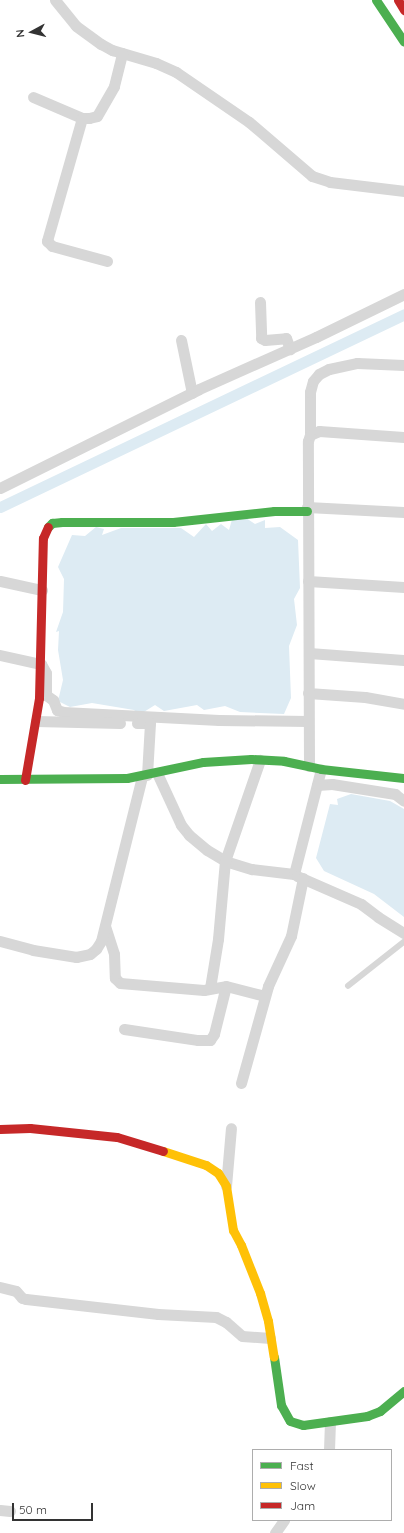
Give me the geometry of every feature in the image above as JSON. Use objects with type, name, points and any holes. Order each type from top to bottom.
[{"type":"street","points":[[55,0],[76,26],[101,44],[122,53],[156,63],[176,72],[249,122],[312,176],[330,182],[404,191]]},
{"type":"street","points":[[376,0],[404,42]]},
{"type":"street","points":[[384,0],[404,30]]},
{"type":"street","points":[[398,0],[404,10]]},
{"type":"street","points":[[32,97],[82,118],[93,118],[100,113],[114,86],[122,53]]},
{"type":"street","points":[[82,118],[47,241],[52,246],[107,261]]},
{"type":"street","points":[[0,488],[192,392],[290,349],[404,294]]},
{"type":"street","points":[[260,302],[261,338],[266,340],[286,338],[290,349]]},
{"type":"street","points":[[181,340],[192,392]]},
{"type":"street","points":[[309,766],[307,509],[310,392],[313,381],[319,374],[329,369],[357,363],[404,365]]},
{"type":"street","points":[[310,435],[319,431],[404,437]]},
{"type":"street","points":[[25,780],[39,698],[43,538],[46,529],[52,523],[173,522],[307,509],[404,512]]},
{"type":"street","points":[[0,581],[42,590]]},
{"type":"street","points":[[308,581],[404,586]]},
{"type":"street","points":[[309,653],[404,660]]},
{"type":"street","points":[[0,655],[41,664],[46,673],[46,695],[53,700],[56,710],[63,712],[219,720],[308,721]]},
{"type":"street","points":[[308,693],[364,697],[384,702],[404,704]]},
{"type":"street","points":[[0,941],[33,950],[76,957],[90,954],[96,950],[101,941],[148,775],[150,723],[36,722]]},
{"type":"street","points":[[0,779],[127,778],[148,775],[202,762],[229,760],[260,760],[309,766],[321,769],[404,778]]},
{"type":"street","points":[[210,988],[218,939],[225,862],[260,760]]},
{"type":"street","points":[[241,1083],[265,996],[272,976],[291,936],[298,876],[321,769]]},
{"type":"street","points":[[148,775],[188,835],[225,862],[252,869],[298,876],[361,904],[378,917],[404,933]]},
{"type":"street","points":[[317,785],[332,784],[395,794],[404,801]]},
{"type":"street","points":[[105,926],[114,954],[115,974],[117,981],[127,984],[178,988],[210,988],[226,986],[265,996]]},
{"type":"street","points":[[124,1029],[198,1040],[210,1040],[214,1034],[226,986]]},
{"type":"street","points":[[0,1129],[30,1128],[117,1138],[148,1146],[206,1165],[218,1173],[226,1186]]},
{"type":"street","points":[[231,1128],[226,1186],[233,1230],[241,1245],[260,1293],[268,1321],[281,1405],[286,1416],[290,1421],[296,1424],[330,1422],[367,1416],[380,1411],[404,1390]]},
{"type":"street","points":[[0,1288],[16,1290],[22,1298],[26,1299],[158,1314],[216,1317],[226,1322],[242,1336],[270,1338]]},
{"type":"street","points":[[329,1449],[330,1422]]},
{"type":"street","points":[[275,1533],[283,1521]]},
{"type":"lane","points":[[348,986],[404,942]]},
{"type":"shaded area","points":[[240,514],[255,524],[265,520],[265,528],[280,527],[298,540],[300,588],[294,599],[297,625],[289,646],[291,698],[284,714],[240,712],[225,706],[204,710],[197,705],[164,711],[155,705],[139,715],[134,710],[92,703],[70,707],[58,701],[63,680],[58,650],[59,631],[56,632],[63,612],[64,579],[58,567],[72,535],[85,536],[96,527],[104,529],[102,535],[121,528],[181,528],[194,537],[206,524],[212,531],[221,524],[229,530],[233,516]]},
{"type":"shaded area","points":[[351,794],[390,801],[404,809],[404,917],[374,894],[324,871],[316,858],[330,804],[338,805],[337,799]]},
{"type":"waterway","points":[[0,507],[404,314]]},
{"type":"traffic: fast","points":[[376,0],[404,42]]},
{"type":"traffic: fast","points":[[48,527],[52,523],[62,522],[173,522],[274,511],[307,511]]},
{"type":"traffic: fast","points":[[0,779],[127,778],[203,762],[251,759],[284,761],[321,769],[404,778]]},
{"type":"traffic: fast","points":[[274,1357],[281,1405],[290,1421],[303,1425],[367,1416],[380,1411],[404,1391]]},
{"type":"traffic: slow","points":[[163,1151],[206,1165],[218,1173],[226,1186],[233,1230],[241,1245],[260,1293],[268,1321],[274,1357]]},
{"type":"traffic: jam","points":[[398,0],[404,10]]},
{"type":"traffic: jam","points":[[25,780],[39,698],[43,538],[48,527]]},
{"type":"traffic: jam","points":[[0,1129],[30,1128],[117,1137],[163,1151]]}]
